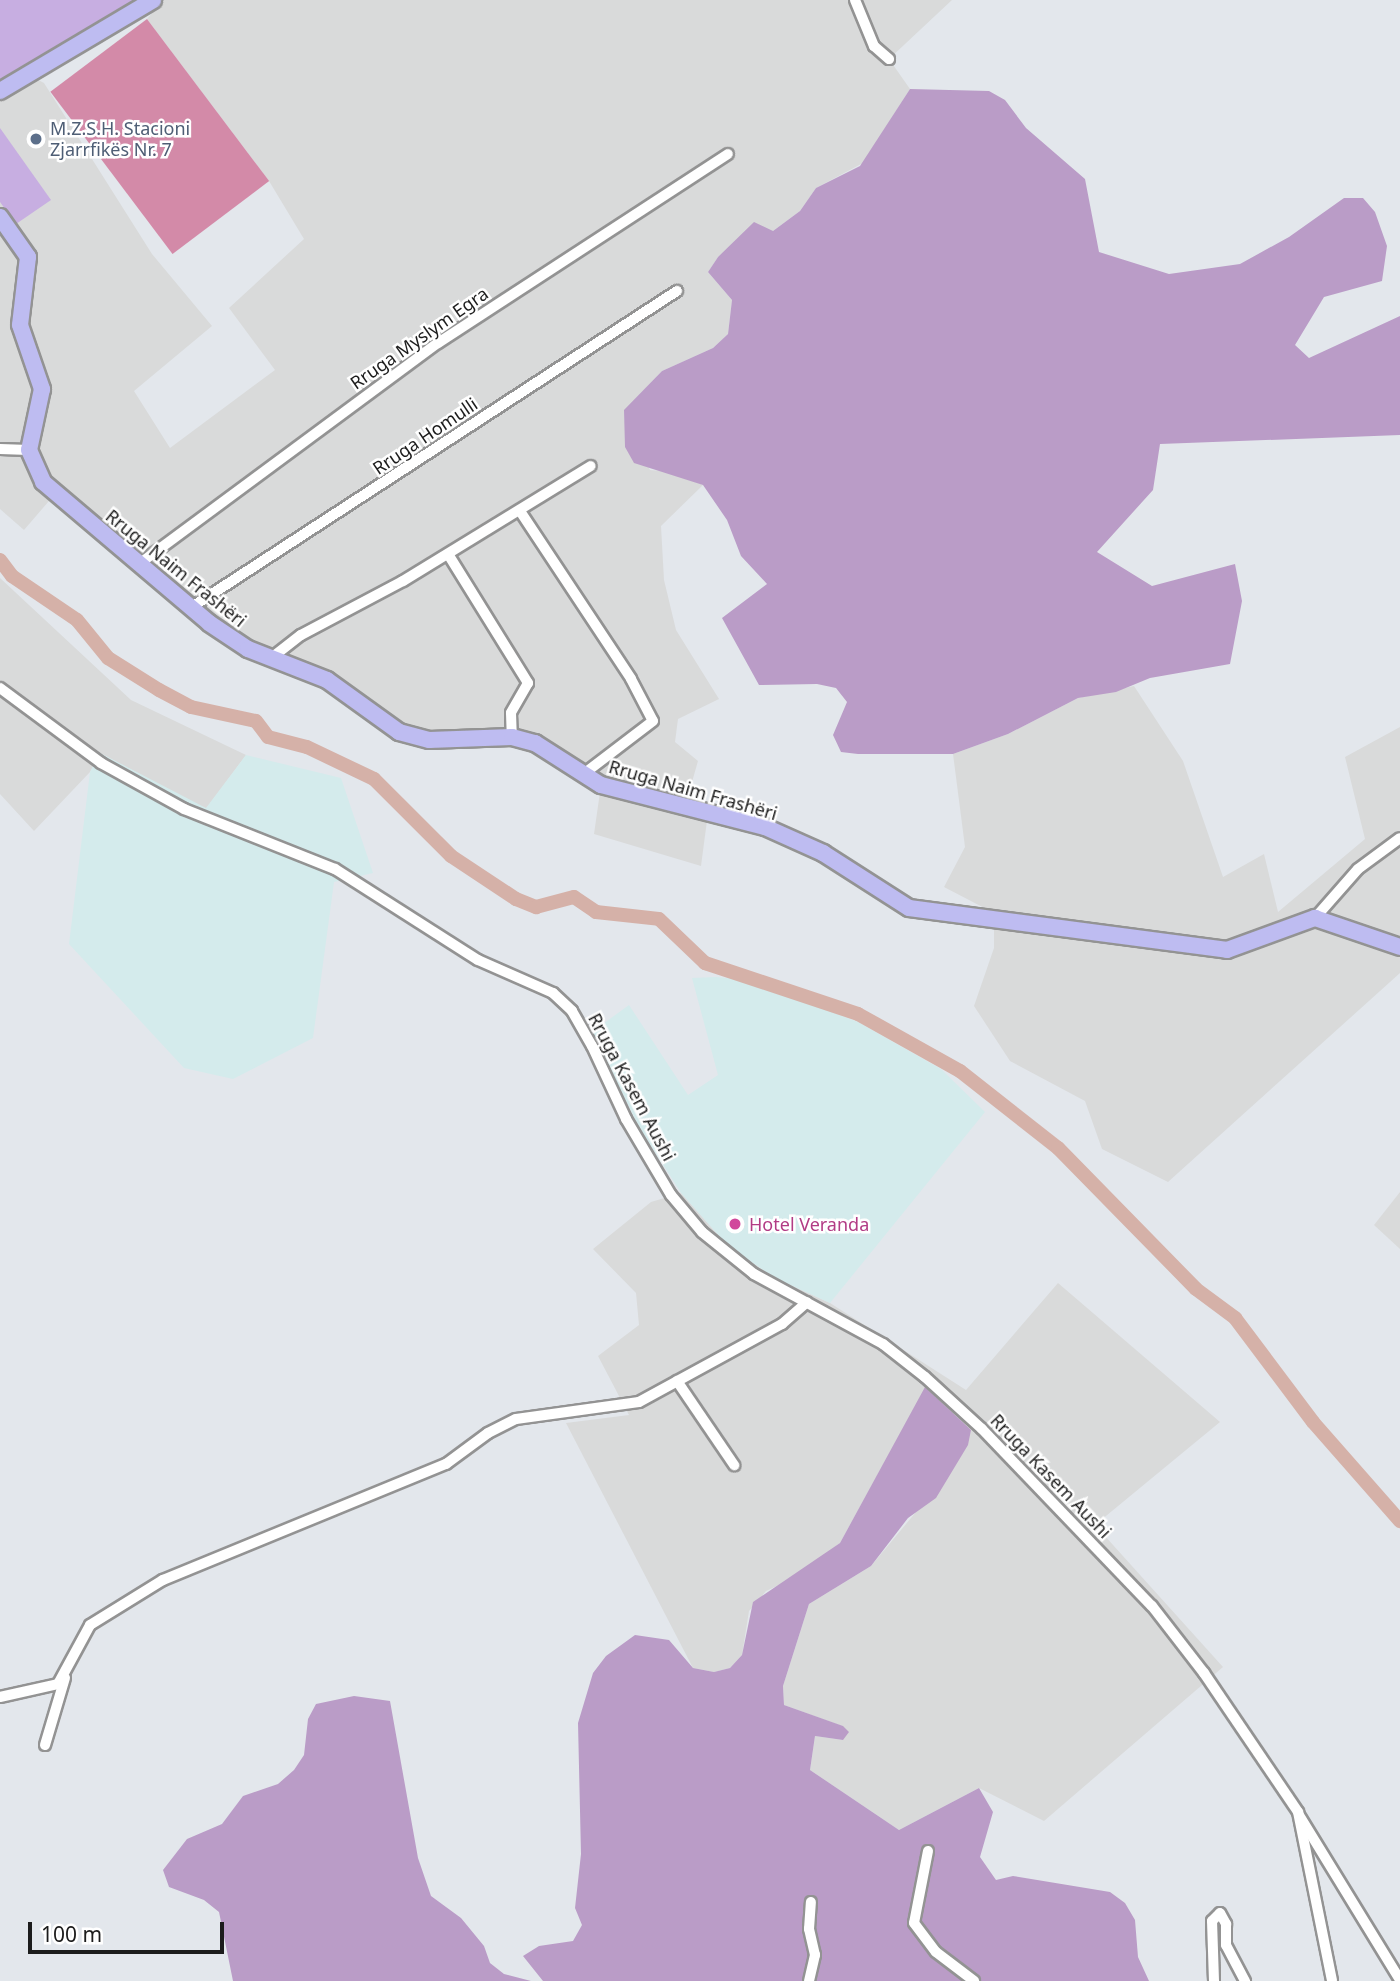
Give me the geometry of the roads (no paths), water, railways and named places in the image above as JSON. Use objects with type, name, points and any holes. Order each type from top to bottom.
[{"type":"street","points":[[0,91],[153,0]]},
{"type":"street","points":[[855,0],[874,46],[889,59]]},
{"type":"street","name":"Rruga Myslym Egra","points":[[139,564],[438,344],[728,154]]},
{"type":"street","points":[[0,218],[28,257],[20,326],[43,388],[29,450],[0,449]]},
{"type":"street","name":"Rruga Homulli","points":[[192,607],[677,291]]},
{"type":"street","name":"Rruga Naim Frashëri","points":[[29,450],[43,482],[228,636],[270,659],[314,673],[411,736],[512,737],[546,747],[582,775],[630,794],[765,827],[823,853],[909,908],[1227,950],[1315,918],[1358,869],[1400,838]]},
{"type":"street","points":[[270,659],[301,635],[448,554],[591,466]]},
{"type":"street","points":[[520,511],[631,679],[653,721],[582,775]]},
{"type":"street","points":[[448,554],[528,683],[511,713],[512,737]]},
{"type":"street","name":"Rruga Kasem Aushi","points":[[0,688],[101,763],[173,803],[335,869],[478,960],[553,993],[572,1011],[626,1119],[693,1222],[754,1274],[883,1344],[925,1377],[1076,1525],[1152,1606],[1203,1673],[1298,1812],[1332,1981]]},
{"type":"street","points":[[1315,918],[1400,947]]},
{"type":"street","points":[[45,1745],[66,1675],[90,1625],[163,1580],[446,1464],[488,1433],[516,1419],[639,1402],[782,1324],[807,1302]]},
{"type":"street","points":[[677,1381],[734,1465]]},
{"type":"street","points":[[0,1697],[47,1688],[66,1675]]},
{"type":"street","points":[[1298,1812],[1400,1980]]},
{"type":"street","points":[[928,1852],[914,1923],[936,1952],[974,1981]]},
{"type":"street","points":[[809,1981],[815,1955],[809,1929],[811,1902]]},
{"type":"street","points":[[1214,1981],[1212,1921],[1220,1913],[1224,1917],[1226,1945],[1245,1981]]},
{"type":"waterway","points":[[0,560],[12,576],[77,620],[108,658],[191,707],[256,721],[268,737],[307,747],[374,779],[451,856],[516,899],[536,907],[574,897],[596,912],[659,919],[705,963],[858,1014],[960,1071],[1058,1148],[1196,1289],[1235,1318],[1313,1422],[1400,1521]]},
{"type":"place","name":"M.Z.S.H. Stacioni Zjarrfikës Nr. 7","points":[[36,139]]},
{"type":"place","name":"Hotel Veranda","points":[[735,1224]]}]
